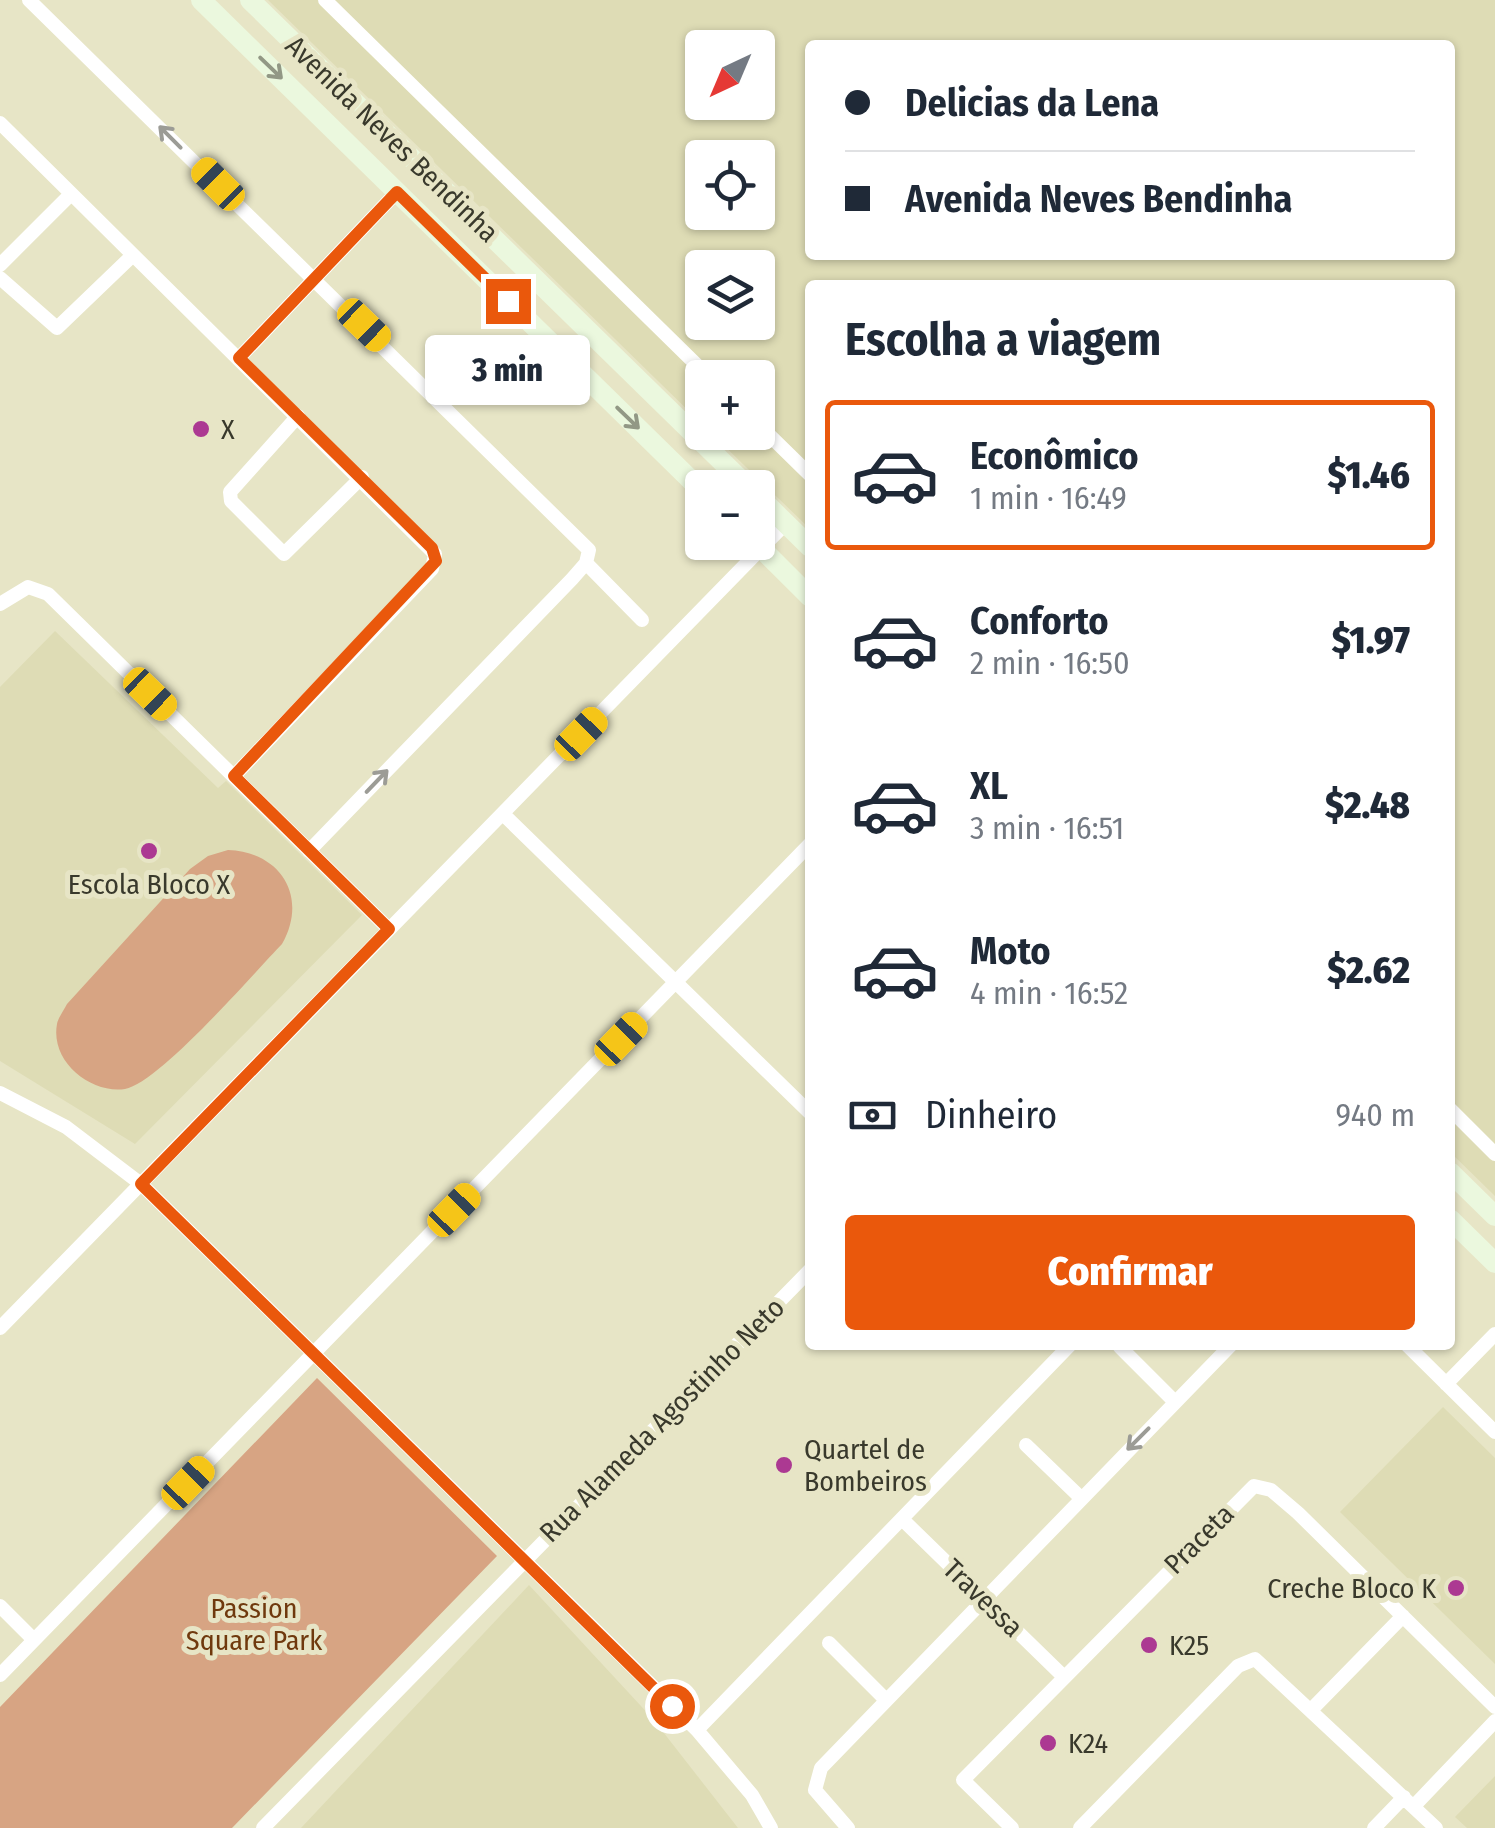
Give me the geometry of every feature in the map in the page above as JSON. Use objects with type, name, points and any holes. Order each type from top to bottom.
[{"type":"street","points":[[29,0],[589,550],[586,562],[309,851]]},
{"type":"street","name":"Avenida Neves Bendinha","points":[[201,0],[685,475]]},
{"type":"street","name":"Avenida Neves Bendinha","points":[[250,0],[731,470]]},
{"type":"street","points":[[325,0],[692,360]]},
{"type":"street","points":[[0,123],[432,548],[436,561],[234,776]]},
{"type":"street","points":[[239,358],[397,192]]},
{"type":"street","points":[[0,264],[70,194]]},
{"type":"street","points":[[0,278],[57,328],[134,255]]},
{"type":"street","points":[[298,416],[230,492],[231,501],[284,554],[362,478]]},
{"type":"street","points":[[775,440],[805,469]]},
{"type":"street","points":[[775,512],[805,541]]},
{"type":"street","points":[[775,532],[786,523]]},
{"type":"street","points":[[0,1328],[504,814],[745,560]]},
{"type":"street","points":[[772,560],[805,592]]},
{"type":"street","points":[[586,562],[642,620]]},
{"type":"street","points":[[1,601],[28,588],[48,594],[389,929]]},
{"type":"street","points":[[504,814],[805,1108]]},
{"type":"street","points":[[0,1675],[805,849]]},
{"type":"street","points":[[0,1092],[66,1128],[141,1184],[697,1730],[752,1795],[771,1828]]},
{"type":"street","points":[[1455,1114],[1495,1154]]},
{"type":"street","points":[[1455,1177],[1495,1216]]},
{"type":"street","points":[[1455,1225],[1495,1263]]},
{"type":"street","name":"Rua Alameda Agostinho Neto","points":[[263,1828],[805,1275]]},
{"type":"street","points":[[1446,1384],[1495,1334]]},
{"type":"street","points":[[1123,1350],[1175,1402]]},
{"type":"street","points":[[848,1828],[822,1803],[815,1781],[820,1768],[1226,1350]]},
{"type":"street","points":[[1411,1350],[1495,1432]]},
{"type":"street","points":[[697,1730],[1065,1351]]},
{"type":"street","points":[[1026,1445],[1081,1498]]},
{"type":"street","name":"Praceta","points":[[1012,1828],[963,1780],[1254,1486],[1270,1490],[1298,1514],[1495,1706]]},
{"type":"street","name":"Travessa","points":[[903,1520],[1063,1676]]},
{"type":"street","points":[[0,1606],[34,1640]]},
{"type":"street","points":[[1312,1709],[1403,1616]]},
{"type":"street","points":[[829,1643],[886,1700]]},
{"type":"street","points":[[1080,1828],[1246,1661],[1264,1663],[1436,1828]]},
{"type":"street","points":[[1374,1828],[1495,1721]]},
{"type":"shaded area","points":[[268,0],[1495,0],[1495,1196],[1455,1157],[1455,280],[805,280],[805,524],[775,495],[775,470],[749,470],[729,450],[775,450],[775,360],[685,360],[685,407]]},
{"type":"shaded area","name":"Escola Bloco X","points":[[55,631],[218,788],[226,781],[362,915],[135,1144],[0,1061],[0,687]]},
{"type":"shaded area","name":"Creche Bloco K","points":[[1443,1407],[1495,1458],[1495,1664],[1340,1512]]},
{"type":"shaded area","points":[[529,1585],[653,1719],[738,1828],[301,1828]]},
{"type":"shaded area","points":[[1495,1776],[1495,1828],[1467,1828],[1455,1817]]},
{"type":"green space","points":[[228,850],[262,859],[285,880],[292,909],[282,944],[160,1068],[125,1089],[87,1081],[66,1063],[60,1051],[58,1022],[67,1004],[190,869],[208,856]]},
{"type":"green space","name":"Passion Square Park","points":[[317,1378],[497,1556],[232,1828],[0,1828],[0,1707]]},
{"type":"place","name":"X","points":[[201,429]]},
{"type":"place","name":"Escola Bloco X","points":[[149,851]]},
{"type":"place","name":"Quartel de Bombeiros","points":[[784,1465]]},
{"type":"place","name":"Creche Bloco K","points":[[1456,1588]]},
{"type":"place","name":"K25","points":[[1149,1645]]},
{"type":"place","name":"K24","points":[[1048,1743]]},
{"type":"route","points":[[508,301],[397,192],[239,358],[432,548],[436,561],[234,776],[389,929],[141,1184],[672,1706]]}]
